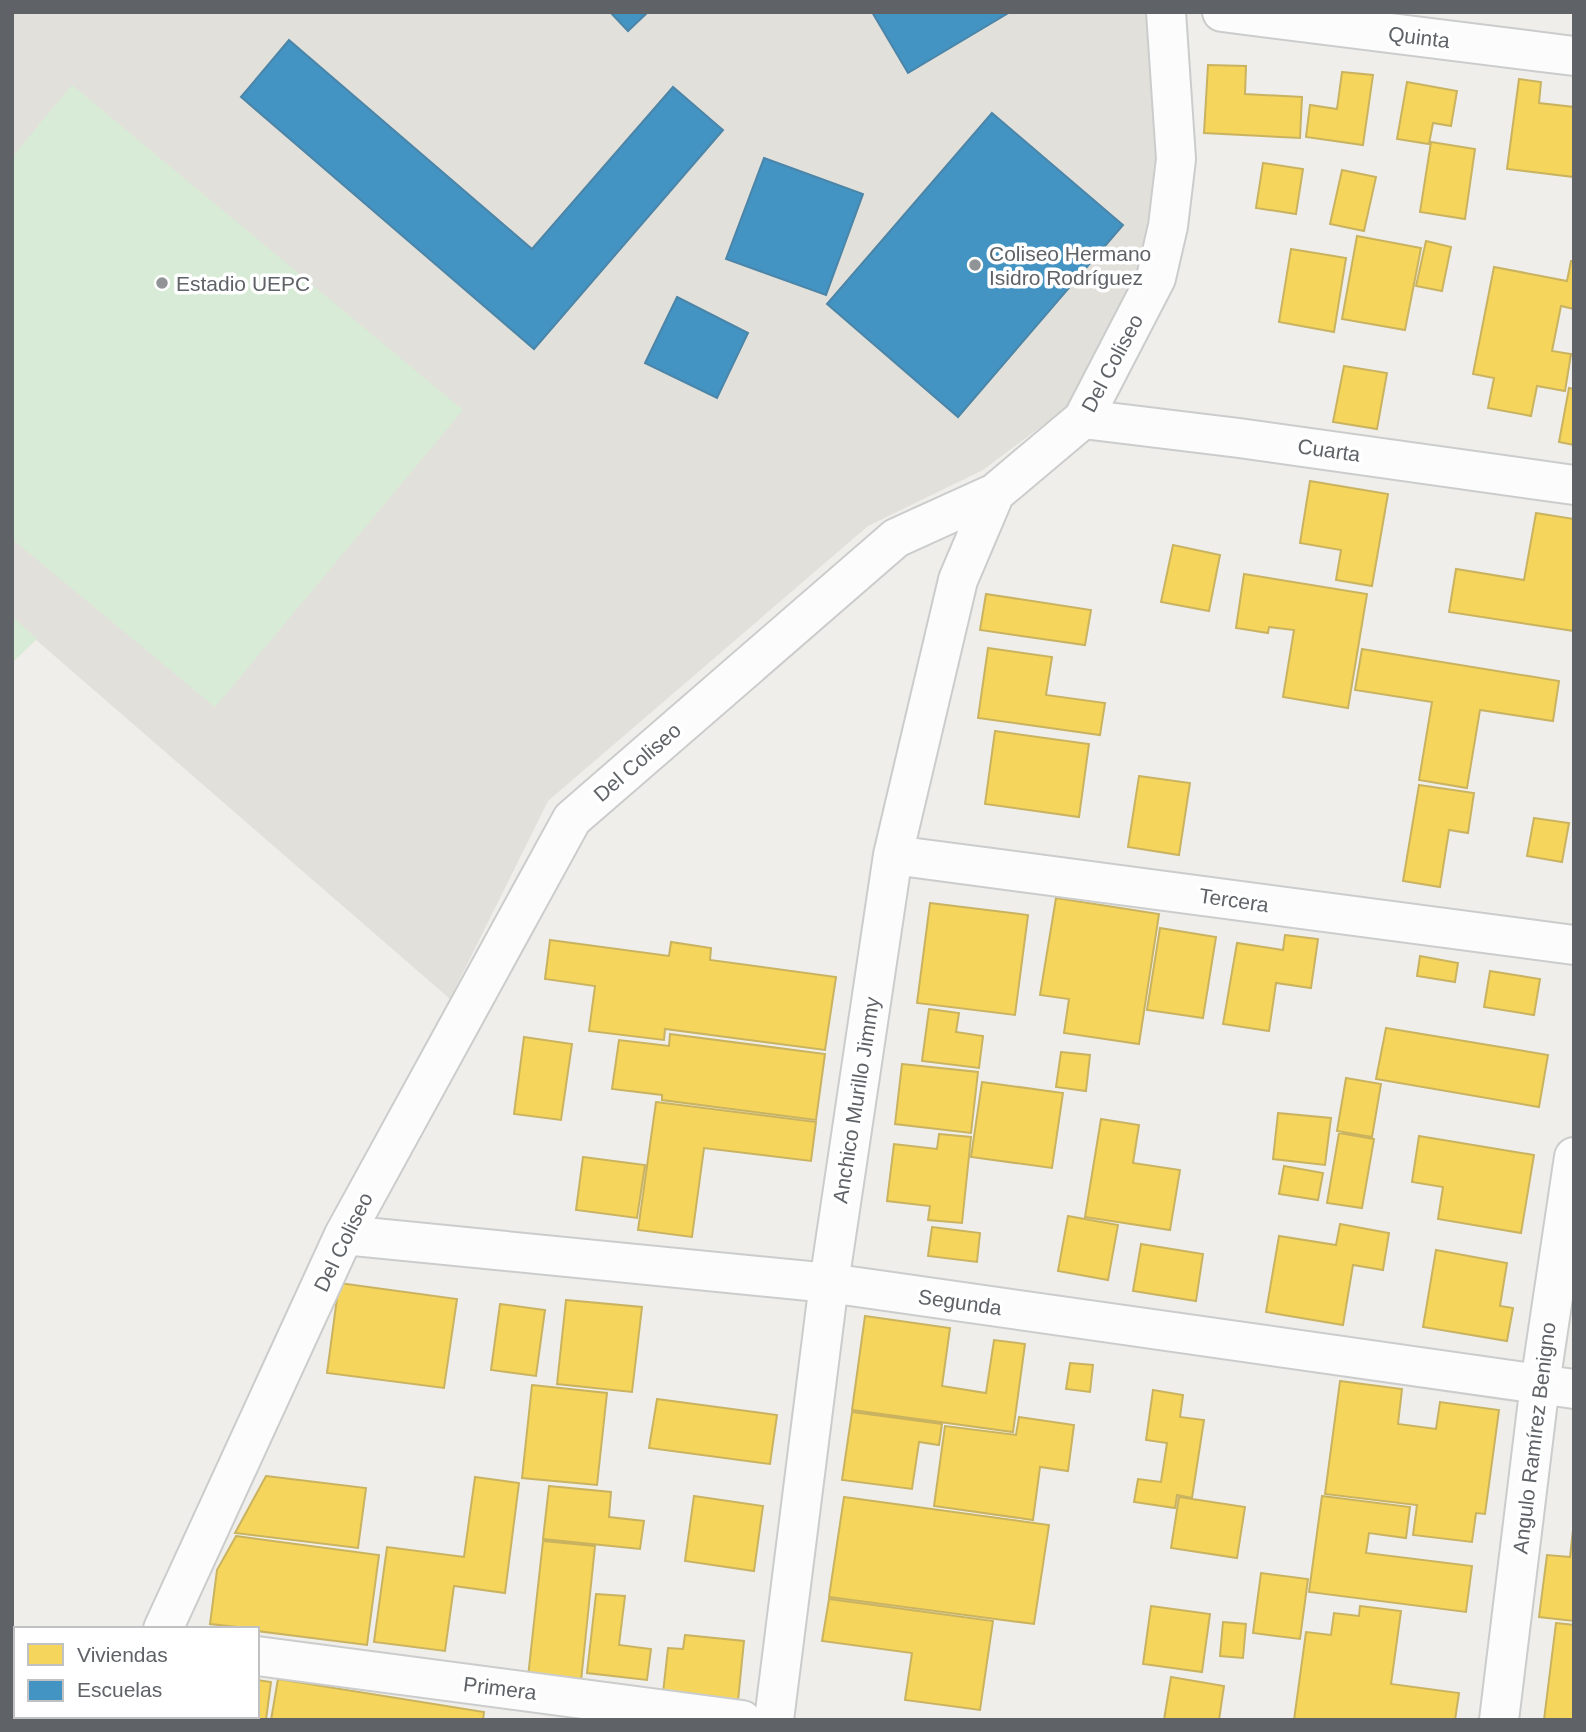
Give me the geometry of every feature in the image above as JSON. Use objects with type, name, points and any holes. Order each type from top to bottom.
[{"type":"street","name":"Del Coliseo","points":[[164,1627],[344,1235],[572,819],[896,538],[995,493],[1083,419],[1156,278],[1167,226],[1176,159],[1166,12]]},
{"type":"street","name":"Quinta","points":[[1222,12],[1574,56]]},
{"type":"street","name":"Cuarta","points":[[1083,419],[1574,485]]},
{"type":"street","name":"Anchico Murillo Jimmy","points":[[774,1720],[829,1283],[893,855],[958,580],[995,493]]},
{"type":"street","name":"Tercera","points":[[893,855],[1574,945]]},
{"type":"street","name":"Angulo Ramírez Benigno","points":[[1499,1720],[1557,1387],[1574,1157]]},
{"type":"street","name":"Segunda","points":[[344,1235],[829,1283],[1557,1387]]},
{"type":"street","name":"Primera","points":[[259,1656],[742,1720]]},
{"type":"shaded area","points":[[12,12],[1155,12],[1175,209],[1074,402],[983,470],[868,526],[548,801],[450,999],[12,619]]},
{"type":"green space","name":"Estadio UEPC","points":[[72,85],[463,410],[215,707],[12,539],[12,157]]},
{"type":"green space","points":[[12,616],[37,639],[12,663]]},
{"type":"building: Viviendas","points":[[1208,65],[1246,66],[1245,94],[1302,97],[1300,138],[1204,133]]},
{"type":"building: Viviendas","points":[[1342,72],[1373,75],[1363,145],[1306,137],[1310,105],[1337,109]]},
{"type":"building: Viviendas","points":[[1519,79],[1541,82],[1539,103],[1574,107],[1574,177],[1507,169]]},
{"type":"building: Viviendas","points":[[1407,82],[1457,91],[1451,126],[1433,123],[1429,144],[1397,139]]},
{"type":"building: Viviendas","points":[[1431,142],[1475,149],[1465,219],[1420,212]]},
{"type":"building: Viviendas","points":[[1263,163],[1303,169],[1296,214],[1256,208]]},
{"type":"building: Viviendas","points":[[1342,170],[1376,177],[1364,231],[1330,224]]},
{"type":"building: Viviendas","points":[[1357,236],[1421,248],[1405,330],[1342,319]]},
{"type":"building: Viviendas","points":[[1426,241],[1451,247],[1442,291],[1416,286]]},
{"type":"building: Viviendas","points":[[1291,249],[1346,258],[1334,332],[1279,322]]},
{"type":"building: Viviendas","points":[[1571,261],[1574,261],[1574,309],[1561,306],[1552,351],[1571,354],[1565,391],[1537,386],[1531,416],[1488,408],[1494,378],[1473,374],[1494,267],[1567,281]]},
{"type":"building: Viviendas","points":[[1344,366],[1387,373],[1377,429],[1333,422]]},
{"type":"building: Viviendas","points":[[1569,388],[1574,389],[1574,445],[1559,442]]},
{"type":"building: Viviendas","points":[[1310,481],[1388,494],[1372,586],[1336,580],[1341,550],[1300,543]]},
{"type":"building: Viviendas","points":[[1536,513],[1574,519],[1574,631],[1449,612],[1456,569],[1524,580]]},
{"type":"building: Viviendas","points":[[1173,545],[1220,555],[1209,611],[1161,602]]},
{"type":"building: Viviendas","points":[[1244,574],[1367,594],[1348,708],[1283,697],[1294,630],[1269,627],[1268,633],[1236,628]]},
{"type":"building: Viviendas","points":[[986,594],[1091,610],[1085,645],[980,630]]},
{"type":"building: Viviendas","points":[[988,648],[1052,657],[1046,695],[1105,703],[1100,735],[978,718]]},
{"type":"building: Viviendas","points":[[1362,649],[1559,681],[1553,721],[1480,710],[1467,788],[1419,780],[1432,702],[1355,690]]},
{"type":"building: Viviendas","points":[[995,731],[1089,744],[1079,817],[985,804]]},
{"type":"building: Viviendas","points":[[1139,776],[1190,783],[1179,855],[1128,847]]},
{"type":"building: Viviendas","points":[[1419,785],[1474,793],[1468,833],[1449,830],[1440,887],[1403,881]]},
{"type":"building: Viviendas","points":[[1534,818],[1569,823],[1562,862],[1527,856]]},
{"type":"building: Viviendas","points":[[1056,898],[1159,914],[1139,1044],[1064,1033],[1069,999],[1040,995]]},
{"type":"building: Viviendas","points":[[930,903],[1028,915],[1015,1015],[917,1003]]},
{"type":"building: Viviendas","points":[[1160,928],[1216,937],[1203,1018],[1147,1010]]},
{"type":"building: Viviendas","points":[[1285,935],[1318,939],[1311,988],[1276,983],[1269,1031],[1223,1024],[1237,943],[1283,950]]},
{"type":"building: Viviendas","points":[[550,940],[669,956],[671,942],[711,948],[710,960],[836,977],[825,1050],[665,1029],[664,1040],[589,1031],[595,986],[545,979]]},
{"type":"building: Viviendas","points":[[1420,956],[1458,963],[1455,982],[1417,976]]},
{"type":"building: Viviendas","points":[[1490,971],[1540,979],[1534,1015],[1484,1007]]},
{"type":"building: Viviendas","points":[[929,1009],[959,1013],[956,1032],[983,1036],[979,1068],[922,1061]]},
{"type":"building: Viviendas","points":[[1386,1028],[1548,1055],[1539,1107],[1376,1079]]},
{"type":"building: Viviendas","points":[[670,1034],[825,1054],[816,1120],[662,1100],[662,1095],[612,1089],[619,1040],[669,1046]]},
{"type":"building: Viviendas","points":[[524,1037],[572,1044],[561,1120],[514,1114]]},
{"type":"building: Viviendas","points":[[1061,1052],[1090,1055],[1086,1091],[1056,1087]]},
{"type":"building: Viviendas","points":[[902,1064],[978,1072],[971,1133],[895,1124]]},
{"type":"building: Viviendas","points":[[1346,1078],[1381,1084],[1372,1137],[1337,1131]]},
{"type":"building: Viviendas","points":[[982,1082],[1063,1093],[1052,1168],[971,1157]]},
{"type":"building: Viviendas","points":[[656,1102],[816,1122],[811,1161],[704,1148],[692,1237],[638,1230]]},
{"type":"building: Viviendas","points":[[1278,1113],[1331,1118],[1325,1165],[1273,1159]]},
{"type":"building: Viviendas","points":[[1101,1119],[1139,1125],[1133,1163],[1180,1170],[1170,1230],[1085,1217]]},
{"type":"building: Viviendas","points":[[1339,1133],[1374,1139],[1362,1208],[1327,1203]]},
{"type":"building: Viviendas","points":[[939,1134],[971,1137],[962,1223],[928,1220],[930,1206],[887,1201],[894,1144],[937,1149]]},
{"type":"building: Viviendas","points":[[1419,1136],[1534,1155],[1521,1233],[1438,1219],[1443,1187],[1412,1182]]},
{"type":"building: Viviendas","points":[[583,1157],[645,1165],[637,1218],[576,1210]]},
{"type":"building: Viviendas","points":[[1284,1166],[1323,1173],[1318,1200],[1279,1194]]},
{"type":"building: Viviendas","points":[[1068,1216],[1118,1225],[1108,1280],[1058,1271]]},
{"type":"building: Viviendas","points":[[1340,1224],[1389,1233],[1383,1270],[1353,1265],[1343,1325],[1266,1312],[1279,1236],[1336,1245]]},
{"type":"building: Viviendas","points":[[932,1227],[980,1233],[977,1262],[928,1256]]},
{"type":"building: Viviendas","points":[[1141,1244],[1203,1254],[1196,1301],[1133,1291]]},
{"type":"building: Viviendas","points":[[1436,1250],[1507,1263],[1500,1306],[1513,1308],[1507,1341],[1423,1327]]},
{"type":"building: Viviendas","points":[[339,1283],[457,1299],[444,1388],[327,1373]]},
{"type":"building: Viviendas","points":[[566,1300],[642,1307],[632,1392],[557,1384]]},
{"type":"building: Viviendas","points":[[500,1304],[545,1310],[536,1376],[491,1370]]},
{"type":"building: Viviendas","points":[[865,1316],[950,1328],[942,1386],[986,1393],[994,1340],[1025,1344],[1013,1432],[852,1410]]},
{"type":"building: Viviendas","points":[[1070,1363],[1093,1365],[1090,1392],[1066,1389]]},
{"type":"building: Viviendas","points":[[1340,1381],[1402,1389],[1398,1424],[1436,1429],[1440,1402],[1499,1410],[1485,1514],[1476,1513],[1472,1542],[1413,1535],[1417,1505],[1325,1494]]},
{"type":"building: Viviendas","points":[[532,1385],[607,1393],[597,1485],[522,1478]]},
{"type":"building: Viviendas","points":[[1153,1390],[1183,1395],[1180,1417],[1204,1420],[1192,1498],[1177,1495],[1175,1508],[1134,1502],[1138,1479],[1161,1482],[1167,1443],[1146,1440]]},
{"type":"building: Viviendas","points":[[657,1399],[777,1415],[770,1464],[649,1448]]},
{"type":"building: Viviendas","points":[[852,1412],[942,1424],[939,1445],[919,1442],[912,1489],[842,1480]]},
{"type":"building: Viviendas","points":[[1019,1417],[1074,1425],[1068,1471],[1040,1467],[1033,1520],[934,1506],[945,1426],[1016,1435]]},
{"type":"building: Viviendas","points":[[266,1476],[366,1488],[358,1548],[235,1533]]},
{"type":"building: Viviendas","points":[[475,1477],[519,1483],[505,1593],[454,1586],[445,1651],[374,1642],[387,1547],[464,1557]]},
{"type":"building: Viviendas","points":[[549,1486],[611,1492],[609,1517],[644,1521],[640,1549],[543,1539]]},
{"type":"building: Viviendas","points":[[694,1496],[763,1506],[754,1571],[685,1561]]},
{"type":"building: Viviendas","points":[[1322,1496],[1410,1507],[1406,1538],[1369,1533],[1366,1553],[1472,1566],[1466,1612],[1309,1592]]},
{"type":"building: Viviendas","points":[[844,1497],[1049,1525],[1034,1624],[829,1597]]},
{"type":"building: Viviendas","points":[[1179,1497],[1245,1507],[1237,1558],[1171,1548]]},
{"type":"building: Viviendas","points":[[1573,1530],[1574,1621],[1539,1617],[1547,1555],[1570,1557]]},
{"type":"building: Viviendas","points":[[236,1536],[379,1555],[367,1645],[259,1631],[259,1627],[210,1624],[217,1570]]},
{"type":"building: Viviendas","points":[[543,1541],[595,1546],[581,1681],[528,1677]]},
{"type":"building: Viviendas","points":[[1261,1573],[1308,1579],[1300,1639],[1253,1633]]},
{"type":"building: Viviendas","points":[[596,1594],[625,1596],[619,1645],[651,1649],[647,1680],[587,1673]]},
{"type":"building: Viviendas","points":[[829,1599],[993,1621],[980,1710],[905,1700],[912,1653],[822,1641]]},
{"type":"building: Viviendas","points":[[1151,1606],[1210,1614],[1202,1672],[1143,1664]]},
{"type":"building: Viviendas","points":[[1360,1606],[1401,1611],[1391,1684],[1459,1693],[1455,1720],[1294,1720],[1306,1632],[1331,1635],[1334,1613],[1359,1616]]},
{"type":"building: Viviendas","points":[[1223,1622],[1246,1624],[1243,1658],[1220,1656]]},
{"type":"building: Viviendas","points":[[1556,1623],[1574,1625],[1574,1720],[1544,1720]]},
{"type":"building: Viviendas","points":[[685,1635],[744,1641],[738,1701],[663,1693],[668,1648],[683,1649]]},
{"type":"building: Viviendas","points":[[1171,1677],[1224,1686],[1219,1720],[1164,1720]]},
{"type":"building: Viviendas","points":[[278,1679],[484,1712],[483,1720],[271,1720]]},
{"type":"building: Viviendas","points":[[259,1680],[271,1682],[266,1720],[250,1718],[259,1718]]},
{"type":"building: Escuelas","points":[[610,12],[648,12],[628,31]]},
{"type":"building: Escuelas","points":[[872,12],[1010,12],[908,73]]},
{"type":"building: Escuelas","points":[[289,40],[532,249],[673,87],[723,130],[534,349],[241,97]]},
{"type":"building: Escuelas","name":"Coliseo Hermano Isidro Rodríguez","points":[[992,113],[1123,225],[958,417],[827,304]]},
{"type":"building: Escuelas","points":[[764,158],[863,194],[826,295],[726,259]]},
{"type":"building: Escuelas","points":[[677,297],[748,333],[717,398],[645,363]]},
{"type":"place","name":"Coliseo Hermano Isidro Rodríguez","points":[[975,265]]},
{"type":"place","name":"Estadio UEPC","points":[[162,283]]}]
